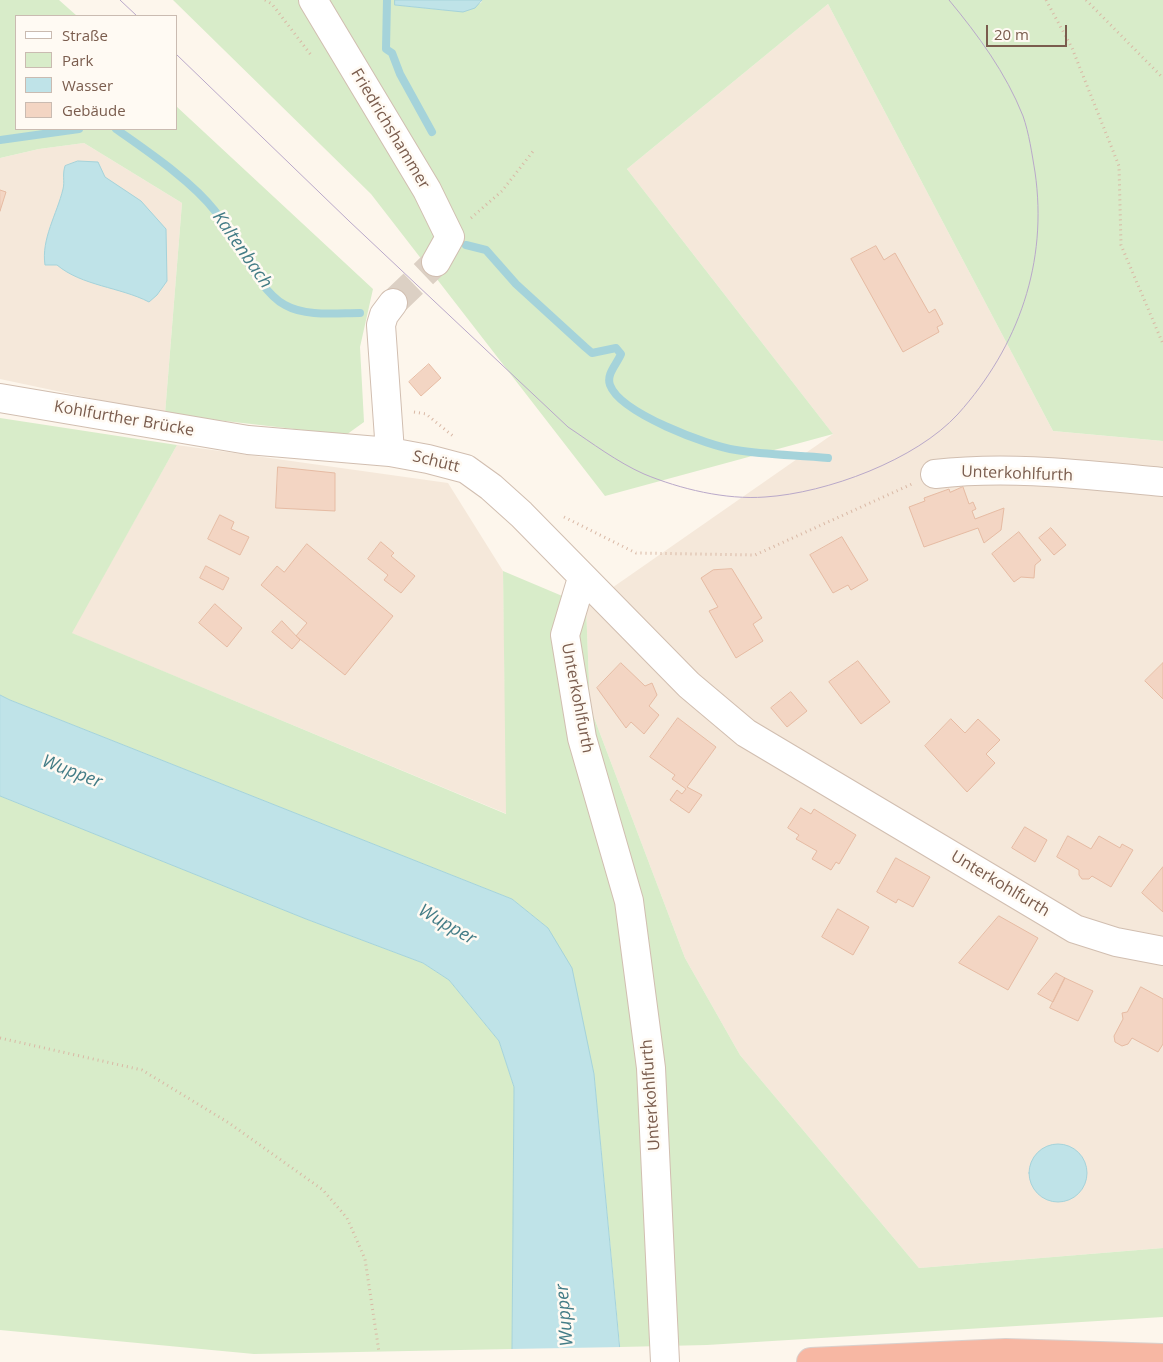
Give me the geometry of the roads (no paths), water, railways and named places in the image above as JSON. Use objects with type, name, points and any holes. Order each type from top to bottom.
[{"type":"highway","points":[[811,1362],[1006,1352],[1163,1358]]},
{"type":"street","name":"Friedrichshammer","points":[[314,0],[427,190],[450,237],[436,262]]},
{"type":"street","points":[[390,452],[381,324],[384,315],[393,303]]},
{"type":"street","name":"Kohlfurther Brücke","points":[[0,398],[248,440]]},
{"type":"street","name":"Schütt","points":[[248,440],[390,452],[466,469],[491,487],[521,514],[582,578]]},
{"type":"street","name":"Unterkohlfurth","points":[[935,474],[967,470],[1017,470],[1163,482]]},
{"type":"street","name":"Unterkohlfurth","points":[[665,1362],[651,1068],[630,911],[582,738],[565,635],[582,578],[689,685],[746,733],[1075,929],[1116,942],[1163,951]]},
{"type":"water","points":[[395,0],[482,0],[475,8],[463,12],[395,5]]},
{"type":"water","points":[[78,161],[98,162],[105,177],[141,201],[166,229],[167,281],[157,295],[149,302],[78,278],[57,265],[45,265],[44,255],[47,236],[63,189],[65,166]]},
{"type":"water","name":"Wupper","points":[[0,695],[512,899],[548,928],[572,968],[594,1074],[621,1362],[514,1362],[512,1349],[514,1087],[499,1041],[449,980],[423,963],[306,919],[0,796]]},
{"type":"water","points":[[1058,1144],[1069,1146],[1082,1157],[1087,1173],[1085,1184],[1074,1197],[1058,1202],[1047,1200],[1034,1189],[1029,1173],[1031,1162],[1042,1149]]},
{"type":"waterway","name":"Kaltenbach","points":[[387,0],[386,49],[392,53],[400,74],[432,132]]},
{"type":"waterway","name":"Kaltenbach","points":[[0,140],[72,130]]},
{"type":"waterway","name":"Kaltenbach","points":[[117,130],[168,167],[205,200],[223,222],[265,288],[275,298],[293,309],[312,313],[360,313]]},
{"type":"waterway","points":[[466,245],[486,250],[516,284],[592,353],[616,348],[621,354],[609,377],[610,385],[617,396],[647,417],[686,435],[736,450],[828,458]]},
{"type":"tunnel","points":[[393,303],[436,262]]},
{"type":"tram line","points":[[120,0],[136,15]]},
{"type":"tram line","points":[[178,56],[349,221],[568,427],[624,464],[658,479],[688,489],[719,495],[765,497],[815,489],[842,481],[869,471],[919,446],[940,431],[958,414],[998,360],[1013,331],[1024,301],[1032,270],[1037,238],[1038,205],[1030,144],[1023,116],[1000,70],[981,41],[949,0]]}]
